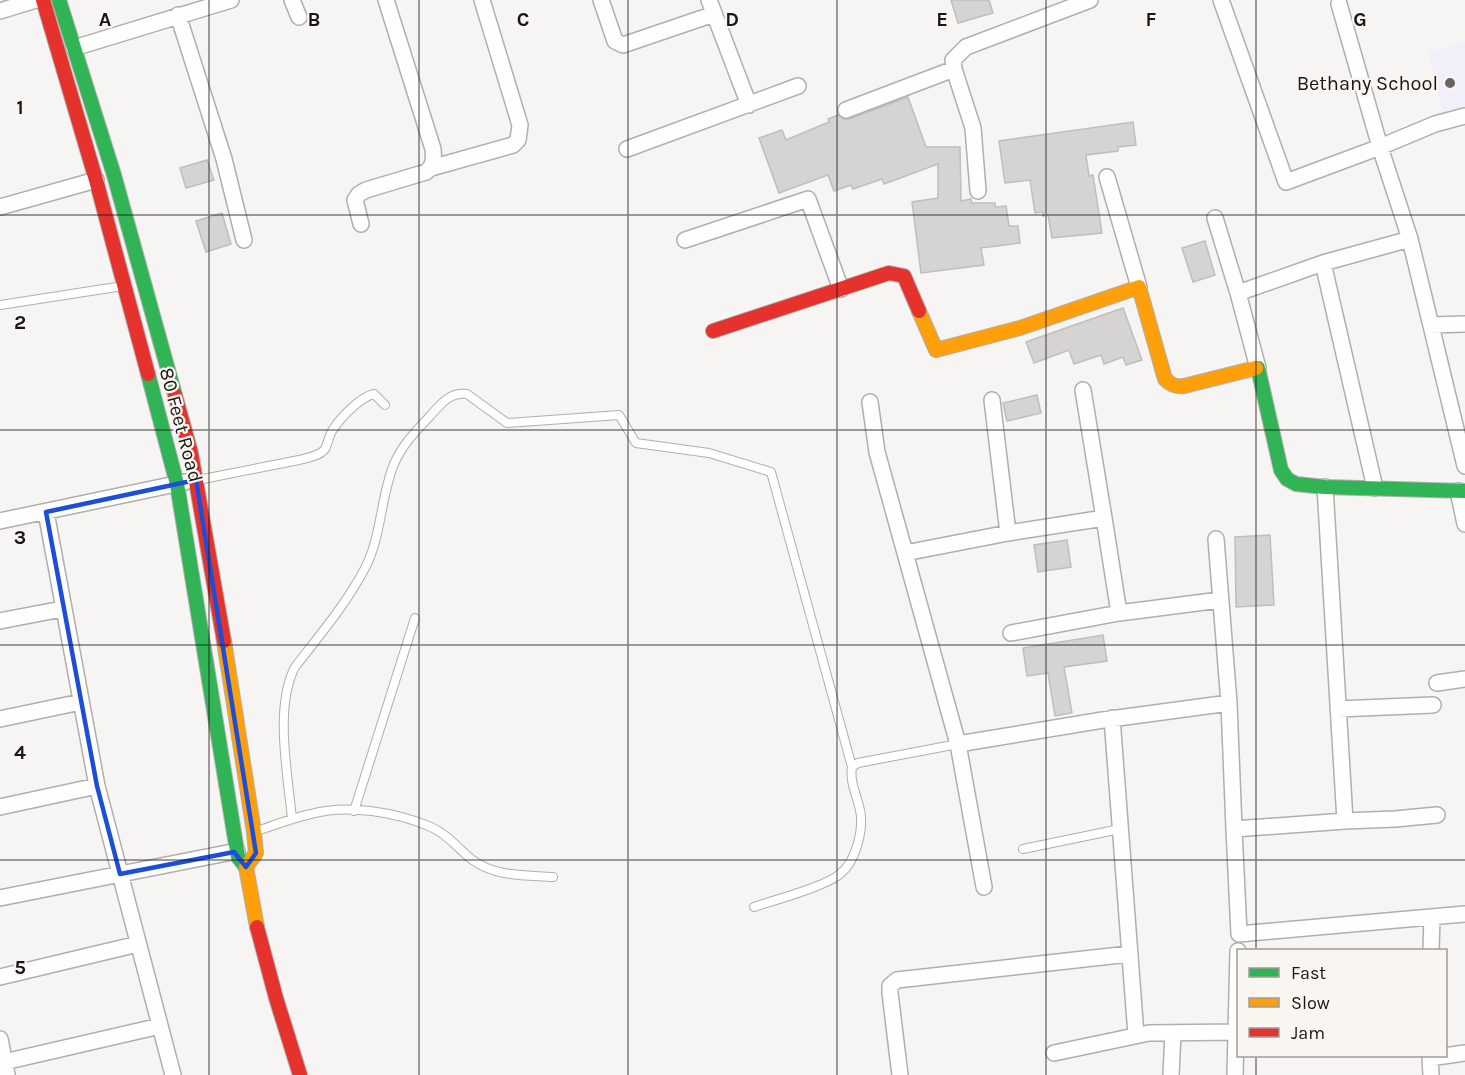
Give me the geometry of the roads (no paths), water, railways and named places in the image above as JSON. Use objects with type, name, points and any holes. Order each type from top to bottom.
[{"type":"street","points":[[0,12],[36,0]]},
{"type":"street","name":"80 Feet Road","points":[[43,0],[96,180],[177,484],[238,857],[246,867]]},
{"type":"street","points":[[59,0],[114,175],[191,453],[208,542],[254,832],[256,853],[246,867],[252,907],[270,978],[300,1075]]},
{"type":"street","points":[[74,48],[231,0]]},
{"type":"street","points":[[292,0],[299,17]]},
{"type":"street","points":[[386,0],[433,149],[434,159],[431,168]]},
{"type":"street","points":[[361,224],[355,200],[366,190],[426,172],[431,168],[513,145],[518,140],[520,125],[482,0]]},
{"type":"street","points":[[601,0],[615,41],[623,45],[712,7],[749,105]]},
{"type":"street","points":[[978,190],[974,128],[953,60],[966,47],[1088,0]]},
{"type":"street","points":[[1221,0],[1286,182],[1380,147],[1435,123],[1465,116]]},
{"type":"street","points":[[1339,4],[1380,147],[1410,239],[1431,325],[1458,404],[1465,466]]},
{"type":"street","points":[[178,15],[224,159],[244,240]]},
{"type":"street","points":[[846,110],[954,69]]},
{"type":"street","points":[[627,149],[798,86]]},
{"type":"street","points":[[1107,177],[1165,379],[1170,385],[1176,387],[1258,368]]},
{"type":"street","points":[[0,207],[96,180]]},
{"type":"street","points":[[685,240],[808,199],[840,289]]},
{"type":"street","points":[[1215,218],[1258,368],[1281,470],[1287,479],[1296,484],[1325,487],[1461,491],[1465,524]]},
{"type":"street","points":[[1238,292],[1323,263],[1410,239]]},
{"type":"street","points":[[1323,263],[1375,488]]},
{"type":"street","points":[[713,331],[889,273],[904,276],[936,350],[1020,328],[1139,287]]},
{"type":"street","points":[[1431,325],[1465,324]]},
{"type":"street","points":[[1083,390],[1119,613]]},
{"type":"street","points":[[992,400],[1008,532]]},
{"type":"street","points":[[870,402],[877,452],[958,744],[984,886]]},
{"type":"street","points":[[0,521],[196,480]]},
{"type":"street","points":[[1325,487],[1345,821]]},
{"type":"street","points":[[46,512],[62,609],[97,786],[173,1075]]},
{"type":"street","points":[[905,553],[1008,532],[1104,518]]},
{"type":"street","points":[[1216,539],[1229,703],[1239,949]]},
{"type":"street","points":[[1011,633],[1119,613],[1220,600]]},
{"type":"street","points":[[0,621],[62,609]]},
{"type":"street","points":[[1437,683],[1465,679]]},
{"type":"street","points":[[0,719],[81,702]]},
{"type":"street","points":[[958,744],[1112,718],[1229,703]]},
{"type":"street","points":[[1338,709],[1433,705]]},
{"type":"street","points":[[1112,718],[1136,1035]]},
{"type":"street","points":[[0,807],[97,786]]},
{"type":"street","points":[[1234,829],[1437,815]]},
{"type":"street","points":[[0,898],[237,851]]},
{"type":"street","points":[[1239,934],[1465,914]]},
{"type":"street","points":[[1431,949],[1432,918]]},
{"type":"street","points":[[0,977],[138,944]]},
{"type":"street","points":[[900,1075],[890,993],[890,986],[897,980],[1129,954]]},
{"type":"street","points":[[0,1039],[4,1067],[160,1026]]},
{"type":"street","points":[[1054,1053],[1136,1035],[1237,1032],[1235,1075]]},
{"type":"street","points":[[1171,1075],[1173,1033]]},
{"type":"street","points":[[1447,1055],[1465,1053]]},
{"type":"street","points":[[1430,1057],[1431,1075]]},
{"type":"lane","points":[[0,305],[124,286]]},
{"type":"lane","points":[[292,819],[284,725],[284,696],[287,681],[365,569],[380,523],[388,482],[395,461],[407,441],[446,399],[460,393],[467,394],[507,423],[619,416],[636,443],[709,453],[771,472],[852,767],[850,776],[861,816],[860,836],[851,860],[842,873],[829,881],[754,907]]},
{"type":"lane","points":[[196,480],[316,455],[324,449],[332,431],[358,402],[374,394],[385,405]]},
{"type":"lane","points":[[354,811],[415,618]]},
{"type":"lane","points":[[852,767],[858,763],[958,744]]},
{"type":"lane","points":[[254,832],[313,813],[370,811],[432,827],[449,837],[473,860],[489,869],[504,873],[554,877]]},
{"type":"lane","points":[[1023,849],[1120,829]]},
{"type":"place","name":"Bethany School","points":[[1450,83]]}]
